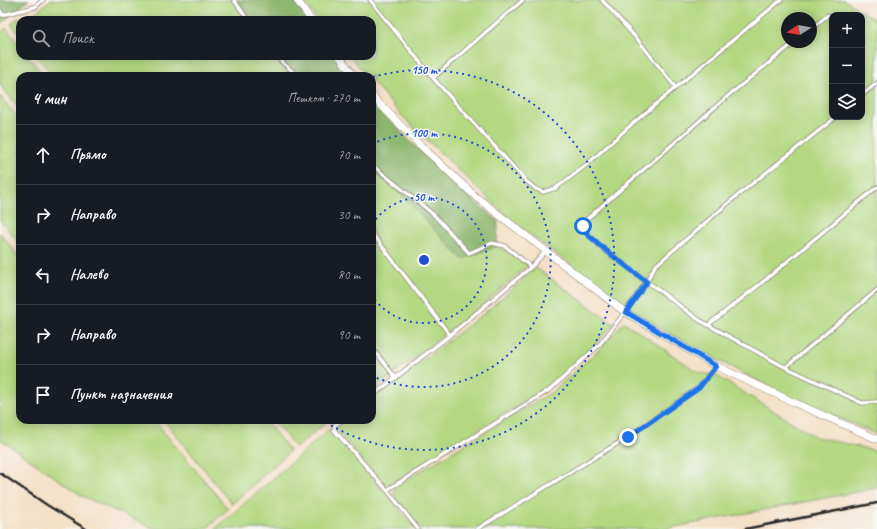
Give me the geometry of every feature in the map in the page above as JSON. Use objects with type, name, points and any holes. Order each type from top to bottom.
[{"type":"street","points":[[297,0],[308,16]]},
{"type":"street","points":[[342,60],[351,72]]},
{"type":"street","points":[[376,100],[417,142],[476,197],[626,312],[716,366],[877,439]]},
{"type":"lane","points":[[0,10],[2,15],[35,7],[43,0]]},
{"type":"lane","points":[[234,0],[245,16]]},
{"type":"lane","points":[[370,0],[433,78],[526,181],[536,189],[543,192],[556,188],[584,166],[781,0]]},
{"type":"lane","points":[[433,78],[523,0]]},
{"type":"lane","points":[[602,0],[638,40],[676,88]]},
{"type":"lane","points":[[817,24],[828,15]]},
{"type":"lane","points":[[788,48],[729,95],[588,218],[583,226],[586,233],[608,252],[699,320],[786,367],[862,403],[877,402]]},
{"type":"lane","points":[[280,60],[293,72]]},
{"type":"lane","points":[[865,93],[877,83]]},
{"type":"lane","points":[[387,490],[550,389],[600,344],[626,312],[647,282],[655,266],[745,190],[832,120]]},
{"type":"lane","points":[[376,168],[433,214],[469,252],[492,244],[505,246],[531,267]]},
{"type":"lane","points":[[708,325],[877,187]]},
{"type":"lane","points":[[376,238],[450,335]]},
{"type":"lane","points":[[376,393],[450,335],[531,267],[546,251]]},
{"type":"lane","points":[[786,367],[877,290]]},
{"type":"lane","points":[[376,353],[396,378]]},
{"type":"lane","points":[[477,529],[635,432],[699,388],[716,366]]},
{"type":"lane","points":[[336,424],[334,430],[387,490],[418,529]]},
{"type":"green space","points":[[0,0],[29,0],[0,24]]},
{"type":"green space","points":[[50,0],[237,0],[249,16],[32,16]]},
{"type":"green space","points":[[237,0],[293,0],[305,16],[249,16]]},
{"type":"green space","points":[[303,0],[844,0],[863,12],[829,12],[829,120],[865,120],[865,13],[877,21],[877,434],[789,397],[708,355],[634,313],[511,220],[402,116],[376,86],[376,72],[364,72],[353,60],[376,60],[376,16],[315,16]]},
{"type":"green space","points":[[16,20],[16,30],[11,24]]},
{"type":"green space","points":[[6,28],[16,41],[16,60],[31,60],[41,72],[16,72],[16,104],[0,85],[0,33]]},
{"type":"green space","points":[[40,60],[282,60],[290,72],[50,72]]},
{"type":"green space","points":[[282,60],[337,60],[346,72],[290,72]]},
{"type":"green space","points":[[0,96],[16,116],[16,239],[0,220]]},
{"type":"green space","points":[[376,105],[459,189],[498,221],[497,246],[462,259],[402,195],[376,173]]},
{"type":"green space","points":[[376,173],[402,195],[497,246],[528,265],[486,302],[376,388]]},
{"type":"green space","points":[[0,233],[16,253],[16,424],[157,424],[228,509],[206,529],[155,529],[82,496],[0,439]]},
{"type":"green space","points":[[536,268],[614,324],[589,351],[550,386],[385,487],[335,428],[340,424],[376,424],[376,397],[487,311]]},
{"type":"green space","points":[[624,322],[699,373],[715,375],[816,437],[877,451],[877,488],[664,529],[421,529],[393,494],[397,485],[552,392],[602,347]]},
{"type":"green space","points":[[167,424],[268,424],[290,451],[232,504]]},
{"type":"green space","points":[[276,424],[324,424],[296,448]]},
{"type":"green space","points":[[330,429],[416,529],[215,529]]},
{"type":"railway","points":[[0,473],[86,529]]},
{"type":"railway","points":[[745,529],[877,503]]},
{"type":"route","points":[[583,226],[586,233],[647,282],[626,312],[716,366],[699,388],[628,437]]}]
